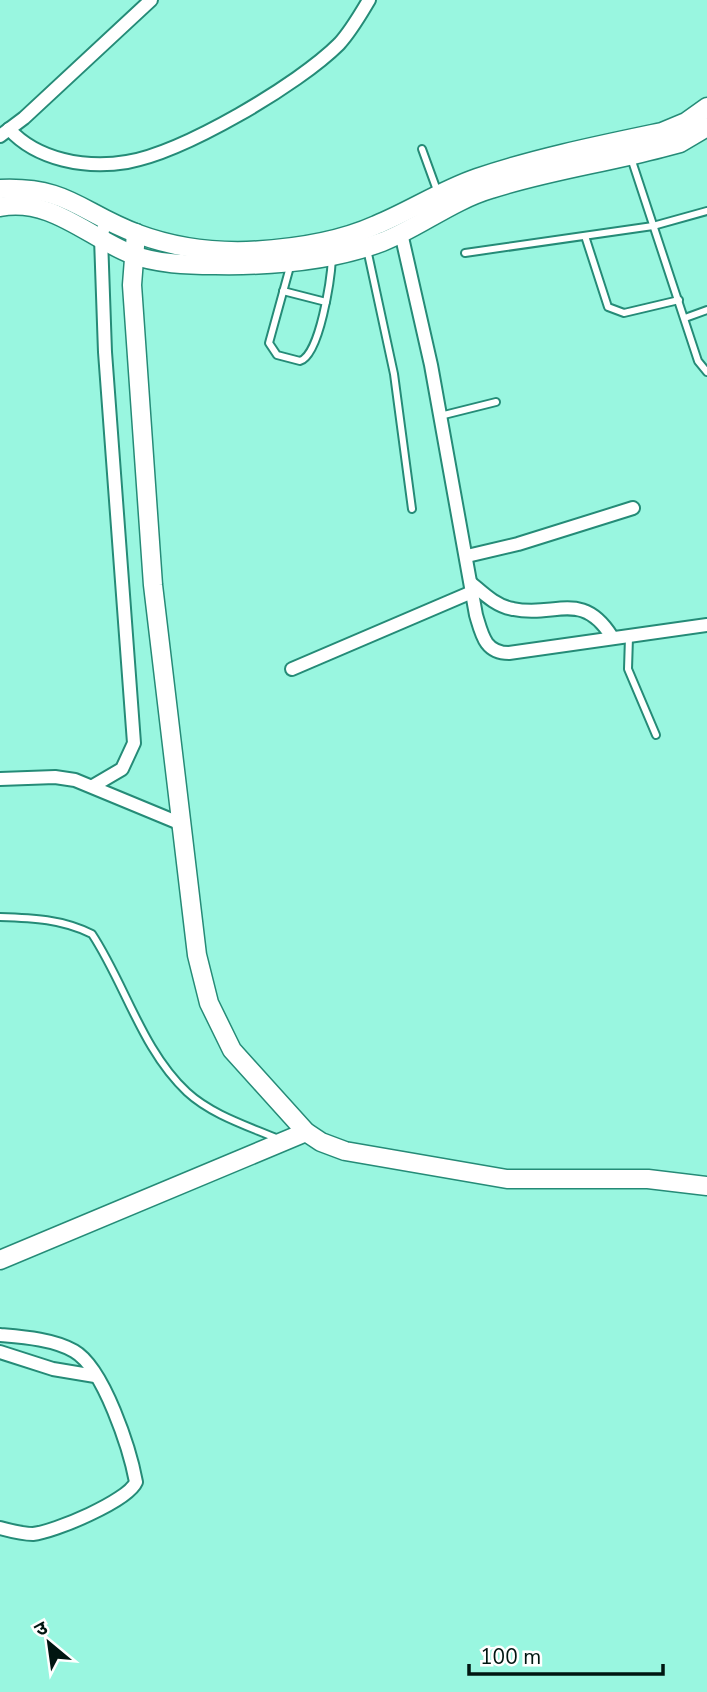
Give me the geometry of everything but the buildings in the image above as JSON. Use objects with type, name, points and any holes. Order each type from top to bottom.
[{"type":"street","points":[[151,0],[143,11],[5,132],[44,155],[80,162],[113,163],[143,158],[223,123],[279,89],[338,45],[369,0]]},
{"type":"street","points":[[0,189],[43,190],[70,199],[136,233],[167,243],[209,250],[312,252],[332,256],[401,233],[450,205],[491,189],[628,148],[686,122],[707,107]]},
{"type":"street","points":[[0,207],[25,205],[50,211],[133,255],[171,263],[213,265],[292,262],[477,178],[628,148],[680,143],[707,127]]},
{"type":"street","points":[[93,786],[122,769],[129,759],[134,734],[113,480],[101,239],[106,219]]},
{"type":"street","points":[[136,233],[133,255],[134,324],[144,479],[179,823],[197,955],[219,1029],[246,1067],[306,1132],[321,1142],[345,1151],[507,1180],[648,1179],[707,1186]]},
{"type":"street","points":[[401,233],[414,282],[472,588],[482,635],[488,646],[497,653],[707,625]]},
{"type":"street","points":[[467,556],[518,544],[632,508]]},
{"type":"street","points":[[472,588],[510,609],[573,607],[595,616],[612,637]]},
{"type":"street","points":[[292,669],[472,588]]},
{"type":"street","points":[[0,779],[55,777],[93,786],[179,823]]},
{"type":"street","points":[[0,1260],[306,1132]]},
{"type":"street","points":[[0,1335],[27,1338],[73,1350],[86,1362],[118,1421],[135,1475],[134,1488],[120,1498],[46,1531],[23,1534],[0,1528]]},
{"type":"street","points":[[0,1352],[53,1369],[94,1376]]},
{"type":"lane","points":[[628,148],[698,361],[707,372]]},
{"type":"lane","points":[[422,149],[439,195]]},
{"type":"lane","points":[[464,253],[536,240],[653,226],[707,211]]},
{"type":"lane","points":[[585,236],[608,307],[624,313],[678,300]]},
{"type":"lane","points":[[367,246],[394,374],[412,509]]},
{"type":"lane","points":[[292,262],[269,343],[271,351],[277,355],[300,361],[311,354],[326,302],[332,256]]},
{"type":"lane","points":[[283,291],[326,302]]},
{"type":"lane","points":[[685,318],[707,310]]},
{"type":"lane","points":[[440,416],[496,402]]},
{"type":"lane","points":[[629,635],[628,669],[656,734]]},
{"type":"lane","points":[[0,917],[46,919],[76,926],[92,934],[166,1068],[187,1093],[210,1108],[284,1142]]}]
